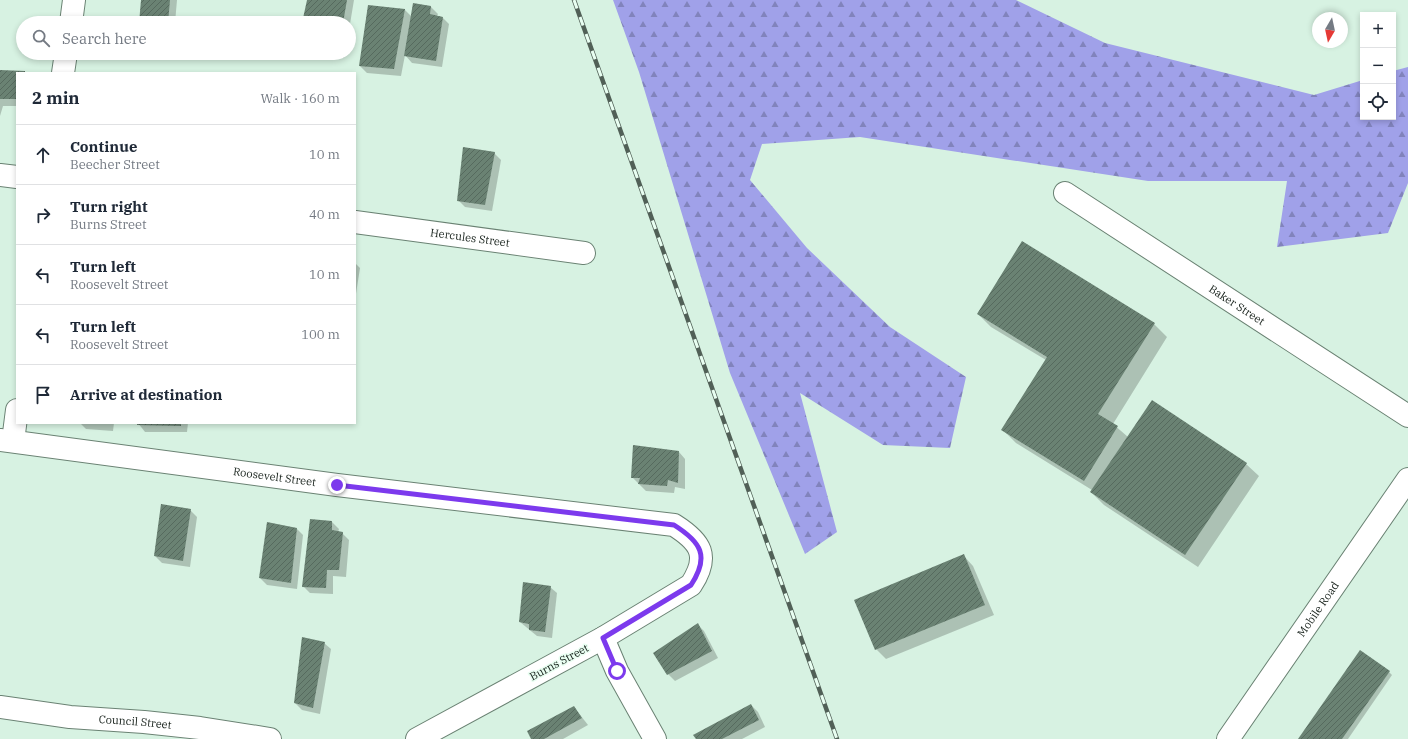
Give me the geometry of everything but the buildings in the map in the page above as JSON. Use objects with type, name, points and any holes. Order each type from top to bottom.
[{"type":"street","points":[[72,16],[74,0]]},
{"type":"street","points":[[63,72],[65,60]]},
{"type":"street","points":[[0,175],[16,177]]},
{"type":"street","name":"Baker Street","points":[[1065,193],[1408,416]]},
{"type":"street","name":"Hercules Street","points":[[356,222],[584,253]]},
{"type":"street","points":[[7,440],[16,413]]},
{"type":"street","name":"Roosevelt Street","points":[[7,440],[337,485],[674,525],[690,536],[699,548],[701,556]]},
{"type":"street","name":"Mobile Road","points":[[1228,739],[1408,479]]},
{"type":"street","name":"Burns Street","points":[[417,739],[603,638],[691,585],[699,573],[701,556]]},
{"type":"street","points":[[603,638],[617,671],[655,739]]},
{"type":"street","name":"Council Street","points":[[0,707],[70,717],[192,727],[270,739]]},
{"type":"green space","points":[[613,0],[1016,0],[1105,43],[1314,95],[1360,81],[1360,120],[1396,120],[1396,70],[1408,67],[1408,183],[1388,233],[1277,247],[1287,181],[1148,181],[860,137],[762,144],[750,180],[807,248],[890,327],[966,377],[950,448],[883,445],[800,393],[837,532],[805,554],[730,373],[639,72]]},
{"type":"railway","points":[[574,0],[837,739]]},
{"type":"route","points":[[337,485],[674,525],[690,536],[699,548],[701,556],[699,573],[691,585],[603,638],[617,671]]}]
